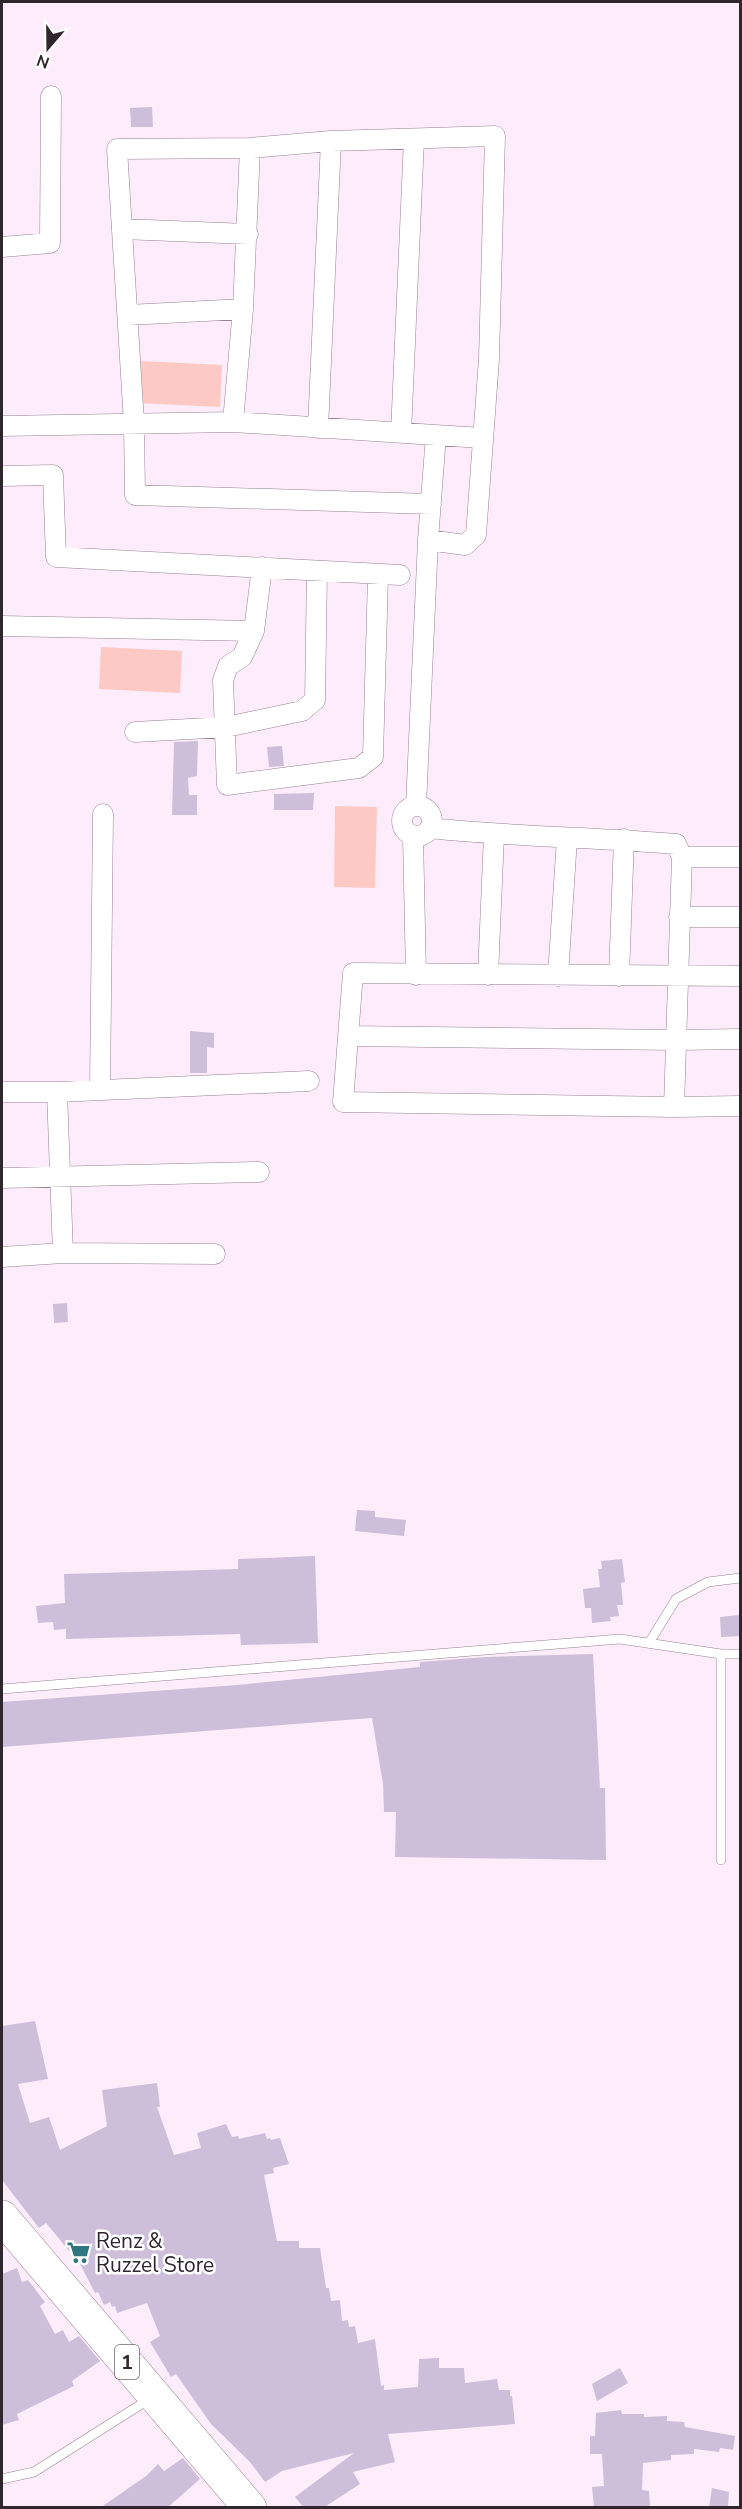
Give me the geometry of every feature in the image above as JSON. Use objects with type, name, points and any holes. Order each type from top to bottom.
[{"type":"highway","name":"1","points":[[2,2217],[250,2508]]},
{"type":"street","points":[[2,247],[50,243],[51,96]]},
{"type":"street","points":[[428,540],[465,545],[476,535],[489,359],[495,136],[331,141],[250,148],[117,149],[134,423],[135,495],[431,504]]},
{"type":"street","points":[[401,433],[414,139]]},
{"type":"street","points":[[318,428],[331,141]]},
{"type":"street","points":[[233,422],[248,234],[250,148]]},
{"type":"street","points":[[122,229],[248,234]]},
{"type":"street","points":[[128,315],[243,309]]},
{"type":"street","points":[[2,426],[233,422],[482,438]]},
{"type":"street","points":[[436,435],[428,540],[416,806],[407,810],[402,819],[404,829],[422,832],[624,839],[676,844],[682,857],[674,1107]]},
{"type":"street","points":[[2,476],[53,475],[56,557],[400,575]]},
{"type":"street","points":[[262,567],[254,631],[242,657],[228,666],[223,680],[227,785],[359,768],[373,757],[378,575]]},
{"type":"street","points":[[135,732],[226,727],[302,711],[315,700],[317,571]]},
{"type":"street","points":[[2,626],[254,631]]},
{"type":"street","points":[[100,1090],[103,814]]},
{"type":"street","points":[[416,975],[422,832]]},
{"type":"street","points":[[488,975],[494,835]]},
{"type":"street","points":[[558,976],[567,837]]},
{"type":"street","points":[[619,976],[624,839]]},
{"type":"street","points":[[682,857],[741,857]]},
{"type":"street","points":[[679,917],[741,917]]},
{"type":"street","points":[[741,976],[353,973],[343,1102],[741,1106]]},
{"type":"street","points":[[349,1036],[741,1039]]},
{"type":"street","points":[[2,1092],[57,1092],[309,1081]]},
{"type":"street","points":[[57,1092],[63,1253]]},
{"type":"street","points":[[2,1178],[259,1172]]},
{"type":"street","points":[[2,1257],[63,1253],[215,1254]]},
{"type":"lane","points":[[649,1643],[676,1599],[708,1582],[741,1578]]},
{"type":"lane","points":[[2,1689],[620,1639],[721,1654],[741,1654]]},
{"type":"lane","points":[[721,1654],[721,1860]]},
{"type":"lane","points":[[2,2480],[34,2472],[156,2395]]},
{"type":"shaded area","points":[[141,361],[222,365],[220,407],[139,403]]},
{"type":"shaded area","points":[[101,647],[182,651],[180,693],[99,689]]},
{"type":"shaded area","points":[[335,806],[377,807],[375,888],[334,887]]},
{"type":"building","points":[[152,107],[153,127],[131,127],[130,108]]},
{"type":"building","points":[[198,741],[197,776],[188,778],[189,795],[197,795],[197,815],[172,815],[174,742]]},
{"type":"building","points":[[282,746],[284,766],[269,767],[267,747]]},
{"type":"building","points":[[314,793],[313,810],[274,810],[274,794]]},
{"type":"building","points":[[190,1031],[214,1033],[214,1048],[207,1047],[207,1073],[190,1073]]},
{"type":"building","points":[[67,1303],[68,1322],[54,1323],[53,1304]]},
{"type":"building","points":[[357,1510],[375,1511],[375,1517],[406,1520],[404,1536],[355,1531]]},
{"type":"building","points":[[315,1556],[318,1643],[241,1645],[240,1634],[66,1639],[66,1629],[54,1630],[53,1622],[38,1623],[36,1606],[65,1603],[64,1574],[238,1569],[238,1559]]},
{"type":"building","points":[[622,1559],[625,1582],[621,1583],[623,1605],[617,1605],[619,1616],[610,1617],[611,1621],[592,1623],[591,1608],[585,1608],[583,1589],[600,1587],[598,1569],[602,1569],[601,1561]]},
{"type":"building","points":[[739,1615],[741,1636],[721,1637],[720,1617]]},
{"type":"building","points":[[593,1654],[600,1788],[605,1788],[606,1860],[395,1857],[396,1812],[384,1812],[383,1784],[372,1718],[2,1747],[2,1702],[237,1685],[420,1667],[420,1662],[485,1657]]},
{"type":"building","points":[[35,2021],[48,2079],[18,2084],[30,2123],[49,2117],[60,2150],[107,2126],[102,2090],[157,2083],[160,2107],[157,2107],[174,2155],[201,2148],[197,2133],[226,2124],[232,2137],[238,2136],[239,2139],[265,2133],[267,2139],[280,2138],[289,2164],[273,2168],[274,2173],[264,2175],[277,2241],[299,2241],[299,2248],[320,2248],[326,2288],[329,2288],[331,2301],[340,2300],[342,2321],[348,2320],[349,2327],[355,2326],[358,2343],[375,2339],[381,2386],[384,2385],[384,2390],[418,2387],[419,2359],[439,2358],[439,2368],[464,2368],[465,2383],[497,2379],[499,2390],[510,2390],[515,2424],[388,2434],[395,2462],[353,2472],[360,2484],[323,2508],[304,2508],[295,2497],[354,2453],[282,2471],[265,2482],[250,2462],[211,2424],[176,2374],[171,2377],[150,2342],[160,2336],[147,2303],[117,2313],[115,2306],[112,2307],[110,2302],[104,2305],[80,2264],[46,2223],[39,2228],[2,2180],[2,2026]]},
{"type":"building","points":[[17,2268],[22,2282],[28,2280],[45,2302],[40,2306],[55,2334],[63,2330],[69,2342],[79,2336],[100,2361],[72,2381],[74,2386],[17,2414],[19,2420],[2,2425],[2,2274]]},
{"type":"building","points":[[620,2368],[628,2383],[597,2401],[592,2384]]},
{"type":"building","points":[[621,2410],[622,2414],[644,2414],[644,2417],[667,2416],[667,2421],[684,2422],[685,2427],[735,2436],[733,2450],[720,2448],[719,2452],[694,2449],[694,2454],[671,2455],[671,2460],[643,2463],[642,2490],[649,2491],[650,2508],[594,2508],[592,2487],[604,2486],[602,2454],[590,2454],[590,2436],[595,2436],[596,2413]]},
{"type":"building","points":[[183,2458],[200,2479],[167,2508],[100,2508],[146,2476],[158,2464],[164,2471]]},
{"type":"building","points":[[712,2488],[729,2492],[728,2508],[709,2508]]},
{"type":"place","name":"Renz & Ruzzel Store","points":[[78,2253]]}]
